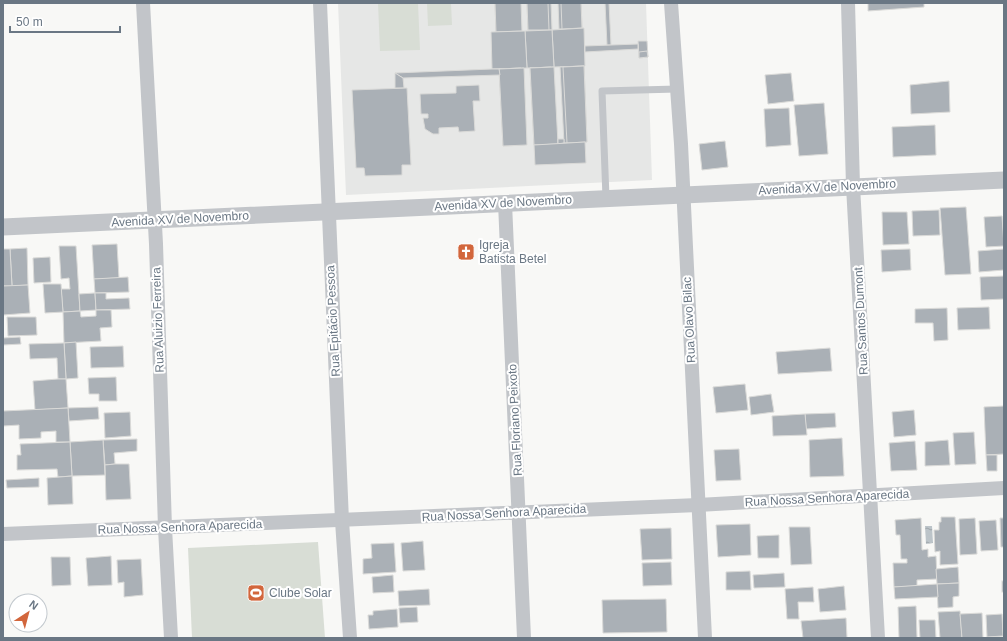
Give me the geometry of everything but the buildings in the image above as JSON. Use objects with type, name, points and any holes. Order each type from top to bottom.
[{"type":"street","name":"Rua Aluizio Ferreira","points":[[143,3],[154,220],[165,528],[171,638]]},
{"type":"street","name":"Rua Epitácio Pessoa","points":[[320,3],[342,521],[350,638]]},
{"type":"street","name":"Rua Olavo Bilac","points":[[671,3],[683,194],[705,638]]},
{"type":"street","name":"Rua Santos Dumont","points":[[848,3],[853,186],[878,638]]},
{"type":"street","name":"Avenida XV de Novembro","points":[[3,227],[1004,180]]},
{"type":"street","name":"Rua Floriano Peixoto","points":[[505,203],[524,638]]},
{"type":"street","name":"Rua Nossa Senhora Aparecida","points":[[3,534],[698,505],[1004,488]]},
{"type":"lane","points":[[606,198],[602,91],[677,89]]},
{"type":"shaded area","points":[[338,3],[646,3],[652,180],[346,195]]},
{"type":"shaded area","points":[[378,3],[418,3],[420,50],[380,51]]},
{"type":"shaded area","points":[[427,3],[451,3],[452,25],[428,26]]},
{"type":"shaded area","name":"Clube Solar","points":[[318,542],[325,638],[192,638],[188,548]]},
{"type":"water","points":[[925,526],[932,526],[933,543],[926,544]]},
{"type":"place","name":"Igreja Batista Betel","points":[[466,252]]},
{"type":"place","name":"Clube Solar","points":[[256,593]]}]
